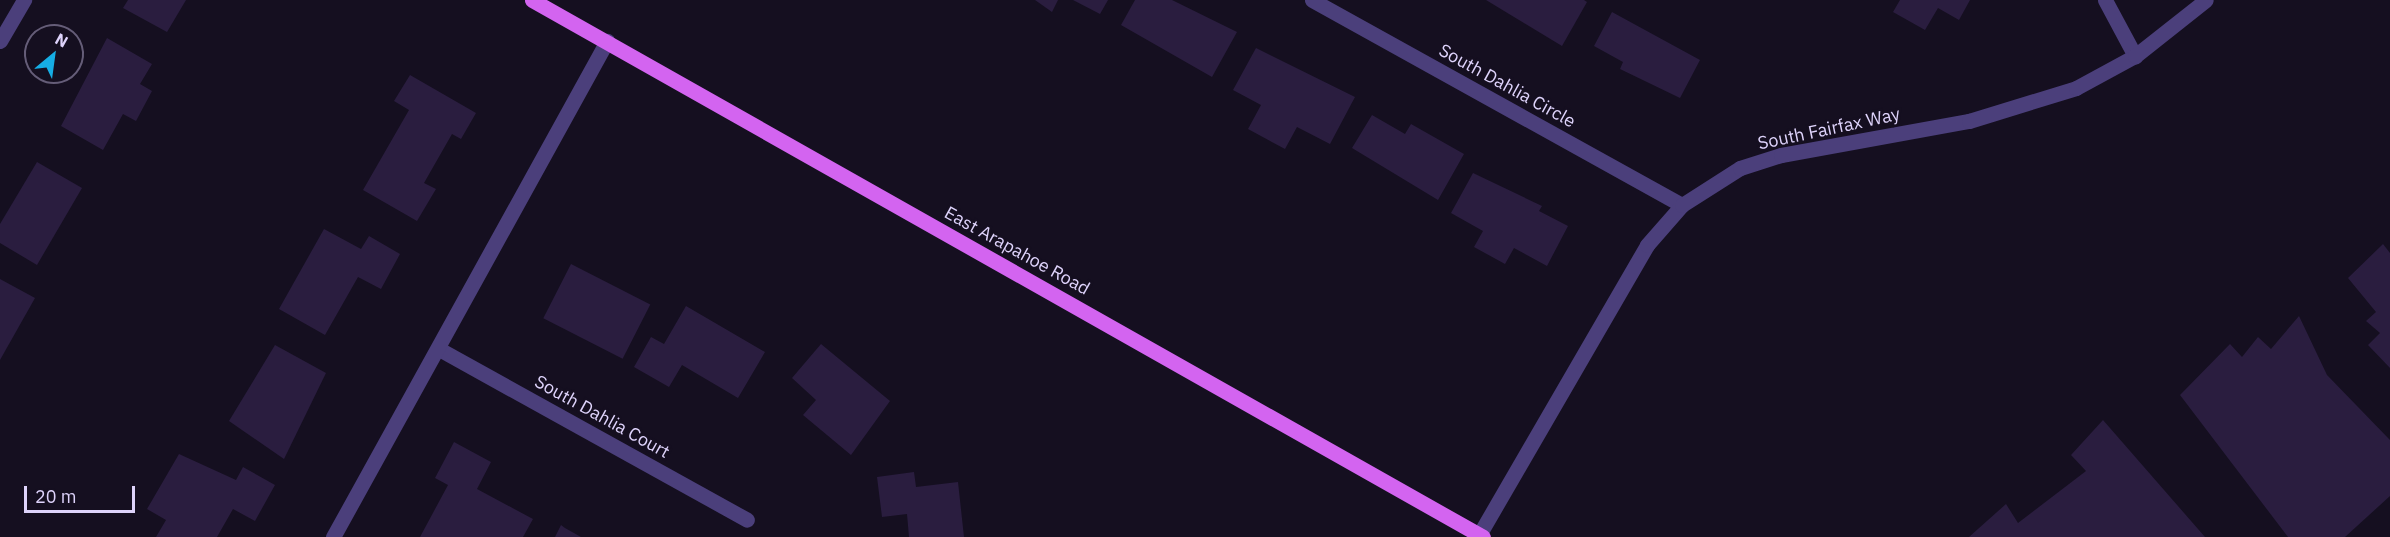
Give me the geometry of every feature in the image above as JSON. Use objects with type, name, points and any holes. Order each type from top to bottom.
[{"type":"main road","name":"East Arapahoe Road","points":[[532,0],[1481,536]]},
{"type":"street","points":[[0,41],[24,0]]},
{"type":"street","name":"South Dahlia Circle","points":[[1312,0],[1682,205]]},
{"type":"street","points":[[2105,0],[2135,56]]},
{"type":"street","name":"South Fairfax Way","points":[[1481,536],[1647,245],[1682,205],[1740,168],[1781,155],[2008,111],[2076,88],[2135,56],[2206,0]]},
{"type":"street","points":[[333,537],[439,349],[607,41]]},
{"type":"street","name":"South Dahlia Court","points":[[439,349],[747,520]]},
{"type":"building","points":[[128,0],[186,0],[167,32],[123,8]]},
{"type":"building","points":[[1035,0],[1058,0],[1052,12]]},
{"type":"building","points":[[1073,0],[1108,0],[1100,14]]},
{"type":"building","points":[[1135,0],[1172,0],[1237,32],[1212,77],[1121,25]]},
{"type":"building","points":[[1486,0],[1584,0],[1587,2],[1562,46]]},
{"type":"building","points":[[1900,0],[1970,0],[1959,20],[1938,8],[1925,30],[1893,12]]},
{"type":"building","points":[[1612,12],[1700,60],[1680,98],[1620,69],[1623,62],[1594,46]]},
{"type":"building","points":[[107,38],[152,64],[140,84],[152,91],[136,121],[123,114],[103,150],[61,126]]},
{"type":"building","points":[[1256,48],[1355,97],[1330,144],[1297,127],[1285,149],[1248,129],[1261,105],[1233,90]]},
{"type":"building","points":[[410,75],[476,113],[461,139],[452,134],[424,183],[436,189],[417,221],[363,190],[409,110],[394,101]]},
{"type":"building","points":[[1372,115],[1405,134],[1411,124],[1464,154],[1438,200],[1352,148]]},
{"type":"building","points":[[37,162],[82,188],[37,265],[0,243],[0,224]]},
{"type":"building","points":[[1473,173],[1542,206],[1539,211],[1568,226],[1547,266],[1514,248],[1505,264],[1474,247],[1483,231],[1451,213]]},
{"type":"building","points":[[324,229],[361,249],[369,236],[400,254],[381,289],[358,277],[325,335],[279,309]]},
{"type":"building","points":[[2383,244],[2390,253],[2390,368],[2368,345],[2380,333],[2366,321],[2376,312],[2348,278]]},
{"type":"building","points":[[571,264],[650,304],[623,359],[543,318]]},
{"type":"building","points":[[0,279],[35,298],[0,360]]},
{"type":"building","points":[[686,306],[765,352],[738,398],[682,365],[669,387],[634,367],[651,337],[664,344]]},
{"type":"building","points":[[2299,316],[2327,375],[2390,440],[2390,496],[2345,537],[2288,537],[2180,395],[2230,344],[2242,357],[2258,337],[2271,349]]},
{"type":"building","points":[[821,344],[890,401],[851,455],[803,415],[816,400],[792,378]]},
{"type":"building","points":[[275,345],[326,373],[284,459],[229,421]]},
{"type":"building","points":[[2103,420],[2205,537],[1969,537],[2006,504],[2018,523],[2086,471],[2071,455]]},
{"type":"building","points":[[454,442],[491,462],[477,489],[533,519],[523,537],[420,537],[448,485],[435,478]]},
{"type":"building","points":[[179,454],[236,480],[243,467],[275,485],[255,521],[233,509],[217,537],[156,537],[166,520],[147,509]]},
{"type":"building","points":[[914,472],[916,487],[958,482],[964,537],[909,537],[907,514],[882,517],[877,477]]},
{"type":"building","points":[[561,525],[565,528],[581,537],[555,537]]}]
